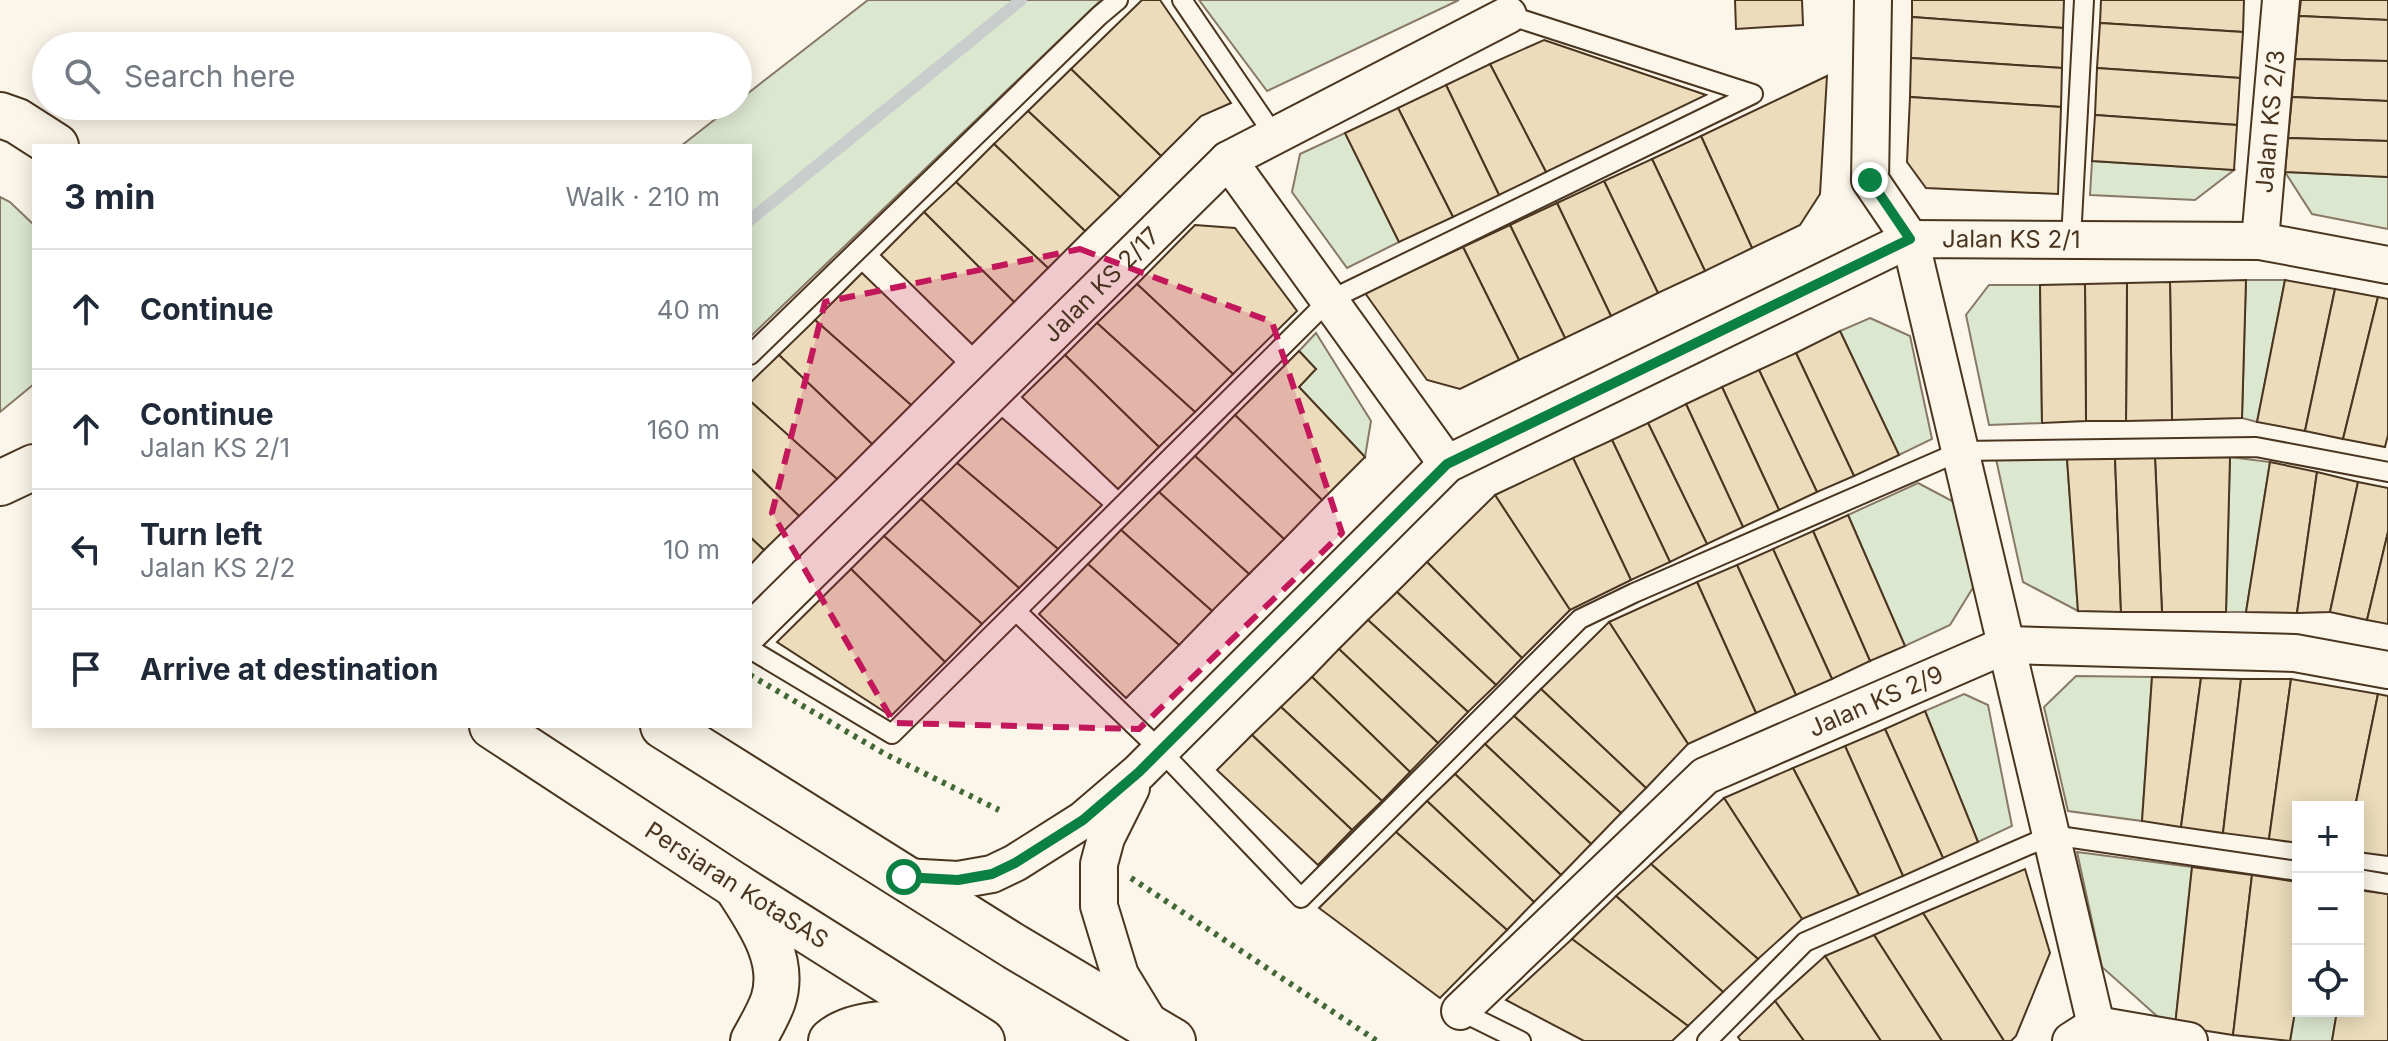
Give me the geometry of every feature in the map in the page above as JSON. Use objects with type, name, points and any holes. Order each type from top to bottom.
[{"type":"main road","points":[[0,115],[17,121],[53,144]]},
{"type":"main road","name":"Persiaran KotaSAS","points":[[495,728],[968,1033]]},
{"type":"main road","points":[[666,728],[1163,1035]]},
{"type":"main road","points":[[736,886],[772,951],[777,977],[773,1000],[753,1041]]},
{"type":"main road","points":[[831,1041],[861,1027],[891,1024],[968,1033]]},
{"type":"street","points":[[1873,0],[1870,180],[1910,239],[2052,835],[2084,1033],[2189,1041]]},
{"type":"street","name":"Jalan KS 2/3","points":[[2260,241],[2281,0]]},
{"type":"street","name":"Jalan KS 2/17","points":[[752,630],[1228,160],[1508,15]]},
{"type":"street","points":[[1228,160],[1447,464]]},
{"type":"street","name":"Jalan KS 2/1","points":[[1149,761],[1447,464],[1910,239],[2260,241],[2388,265]]},
{"type":"street","name":"Jalan KS 2/9","points":[[1460,1011],[1705,776],[2006,645],[2295,653],[2388,670]]},
{"type":"street","points":[[904,877],[958,880],[992,874],[1083,820],[1149,761]]},
{"type":"street","points":[[1149,761],[1106,838],[1099,864],[1099,906],[1120,975],[1163,1035]]},
{"type":"lane","points":[[752,353],[1118,0]]},
{"type":"lane","points":[[1182,0],[1274,135]]},
{"type":"lane","points":[[2071,239],[2084,0]]},
{"type":"lane","points":[[752,650],[892,734],[1328,301],[1753,94],[1508,15]]},
{"type":"lane","points":[[1016,611],[1149,761],[1301,898],[1580,619],[1961,451],[2256,447],[2388,472]]},
{"type":"lane","points":[[1707,1041],[1805,942],[2052,835],[2292,870]]},
{"type":"lane","points":[[2364,880],[2388,884]]},
{"type":"lane","points":[[1460,1011],[1521,1041]]},
{"type":"highlighted area","points":[[1080,249],[1272,322],[1342,533],[1139,729],[894,723],[772,513],[825,302]]},
{"type":"green space","points":[[868,0],[1101,0],[752,335],[752,144],[684,144],[714,120],[752,120],[752,90]]},
{"type":"green space","points":[[1199,0],[1459,0],[1267,91]]},
{"type":"green space","points":[[1345,133],[1399,242],[1347,268],[1292,192],[1300,154]]},
{"type":"green space","points":[[2092,161],[2234,170],[2195,200],[2090,195]]},
{"type":"green space","points":[[2285,172],[2388,177],[2388,229],[2312,214]]},
{"type":"green space","points":[[0,197],[10,202],[32,223],[32,386],[0,412]]},
{"type":"green space","points":[[2246,280],[2285,280],[2257,422],[2242,418]]},
{"type":"green space","points":[[1989,285],[2040,285],[2042,423],[1989,425],[1966,315]]},
{"type":"green space","points":[[1870,318],[1910,336],[1932,439],[1899,455],[1840,331]]},
{"type":"green space","points":[[1316,333],[1371,421],[1365,457],[1299,387],[1316,369],[1299,351]]},
{"type":"green space","points":[[2230,457],[2270,462],[2246,612],[2226,612]]},
{"type":"green space","points":[[1996,459],[2067,459],[2078,611],[2023,582]]},
{"type":"green space","points":[[1918,483],[1954,502],[1974,586],[1950,625],[1905,646],[1848,515]]},
{"type":"green space","points":[[2076,676],[2152,677],[2142,821],[2068,811],[2044,707]]},
{"type":"green space","points":[[1964,694],[1988,705],[2012,826],[1978,842],[1925,711]]},
{"type":"green space","points":[[2077,852],[2192,867],[2175,1026],[2167,1025],[2102,967]]},
{"type":"green space","points":[[2294,1017],[2336,1017],[2332,1041],[2290,1041]]},
{"type":"building","points":[[1142,0],[1160,0],[1231,103],[1201,116],[1161,156],[1071,69]]},
{"type":"building","points":[[1735,0],[1802,0],[1803,25],[1736,29]]},
{"type":"building","points":[[1912,0],[2064,0],[2063,28],[1912,17]]},
{"type":"building","points":[[2101,0],[2244,0],[2243,32],[2100,23]]},
{"type":"building","points":[[2301,0],[2388,0],[2388,20],[2299,16]]},
{"type":"building","points":[[2299,16],[2388,20],[2388,61],[2295,59]]},
{"type":"building","points":[[1912,17],[2063,28],[2062,68],[1911,58]]},
{"type":"building","points":[[2100,23],[2243,32],[2240,78],[2097,68]]},
{"type":"building","points":[[1544,40],[1706,95],[1546,172],[1490,64]]},
{"type":"building","points":[[1911,58],[2062,68],[2061,107],[1910,97]]},
{"type":"building","points":[[2295,59],[2388,61],[2388,101],[2292,97]]},
{"type":"building","points":[[1490,64],[1546,172],[1499,195],[1446,85]]},
{"type":"building","points":[[2097,68],[2240,78],[2237,125],[2095,115]]},
{"type":"building","points":[[1071,69],[1161,156],[1120,197],[1028,111]]},
{"type":"building","points":[[1827,76],[1820,194],[1800,225],[1752,248],[1701,136]]},
{"type":"building","points":[[1446,85],[1499,195],[1453,217],[1398,108]]},
{"type":"building","points":[[1910,97],[2061,107],[2058,194],[1926,188],[1907,162]]},
{"type":"building","points":[[2292,97],[2388,101],[2388,141],[2288,138]]},
{"type":"building","points":[[1398,108],[1453,217],[1399,242],[1345,133]]},
{"type":"building","points":[[1028,111],[1120,197],[1085,231],[994,144]]},
{"type":"building","points":[[2095,115],[2237,125],[2234,170],[2092,161]]},
{"type":"building","points":[[1701,136],[1752,248],[1705,271],[1652,159]]},
{"type":"building","points":[[2288,138],[2388,141],[2388,177],[2285,172]]},
{"type":"building","points":[[994,144],[1085,231],[1048,268],[956,182]]},
{"type":"building","points":[[1652,159],[1705,271],[1658,293],[1604,181]]},
{"type":"building","points":[[1604,181],[1658,293],[1611,316],[1557,203]]},
{"type":"building","points":[[956,182],[1048,268],[1014,302],[924,212]]},
{"type":"building","points":[[1557,203],[1611,316],[1565,338],[1510,225]]},
{"type":"building","points":[[924,212],[1014,302],[972,344],[881,255]]},
{"type":"building","points":[[1195,225],[1235,228],[1297,311],[1233,374],[1137,284]]},
{"type":"building","points":[[1510,225],[1565,338],[1519,360],[1463,247]]},
{"type":"building","points":[[1463,247],[1519,360],[1460,389],[1427,380],[1365,293]]},
{"type":"building","points":[[862,273],[954,362],[911,405],[815,320]]},
{"type":"building","points":[[2246,280],[2242,418],[2172,420],[2170,282]]},
{"type":"building","points":[[2285,280],[2335,289],[2305,431],[2257,422]]},
{"type":"building","points":[[2170,282],[2172,420],[2126,421],[2127,283]]},
{"type":"building","points":[[2127,283],[2126,421],[2086,421],[2085,284]]},
{"type":"building","points":[[1137,284],[1233,374],[1195,412],[1097,323]]},
{"type":"building","points":[[2085,284],[2086,421],[2042,423],[2040,285]]},
{"type":"building","points":[[2335,289],[2378,297],[2343,439],[2305,431]]},
{"type":"building","points":[[2378,297],[2388,299],[2388,435],[2385,447],[2343,439]]},
{"type":"building","points":[[815,320],[911,405],[872,444],[779,355]]},
{"type":"building","points":[[1097,323],[1195,412],[1159,447],[1065,355]]},
{"type":"building","points":[[1840,331],[1899,455],[1854,476],[1796,353]]},
{"type":"building","points":[[1299,351],[1316,369],[1299,387],[1365,457],[1322,500],[1235,415]]},
{"type":"building","points":[[1796,353],[1854,476],[1817,492],[1759,370]]},
{"type":"building","points":[[779,355],[872,444],[837,479],[752,403],[752,381]]},
{"type":"building","points":[[1065,355],[1159,447],[1118,489],[1022,397]]},
{"type":"building","points":[[1759,370],[1817,492],[1779,510],[1722,387]]},
{"type":"building","points":[[1722,387],[1779,510],[1743,527],[1686,404]]},
{"type":"building","points":[[752,403],[837,479],[799,516],[752,470]]},
{"type":"building","points":[[1686,404],[1743,527],[1707,544],[1648,423]]},
{"type":"building","points":[[1235,415],[1322,500],[1284,539],[1195,456]]},
{"type":"building","points":[[1002,418],[1102,505],[1058,549],[957,463]]},
{"type":"building","points":[[1648,423],[1707,544],[1670,562],[1612,440]]},
{"type":"building","points":[[1612,440],[1670,562],[1631,580],[1573,458]]},
{"type":"building","points":[[1195,456],[1284,539],[1249,574],[1159,492]]},
{"type":"building","points":[[2230,457],[2226,612],[2162,612],[2155,458]]},
{"type":"building","points":[[1573,458],[1631,580],[1570,610],[1495,495]]},
{"type":"building","points":[[2115,458],[2121,612],[2078,611],[2067,459]]},
{"type":"building","points":[[2115,458],[2155,458],[2162,612],[2121,612]]},
{"type":"building","points":[[2270,462],[2317,472],[2297,613],[2246,612]]},
{"type":"building","points":[[957,463],[1058,549],[1019,588],[921,499]]},
{"type":"building","points":[[752,470],[799,516],[764,550],[752,539]]},
{"type":"building","points":[[2317,472],[2358,482],[2330,612],[2297,613]]},
{"type":"building","points":[[2358,482],[2388,488],[2388,532],[2367,620],[2330,612]]},
{"type":"building","points":[[1159,492],[1249,574],[1212,611],[1121,530]]},
{"type":"building","points":[[1495,495],[1570,610],[1522,658],[1427,562]]},
{"type":"building","points":[[921,499],[1019,588],[982,624],[884,536]]},
{"type":"building","points":[[1848,515],[1905,646],[1870,661],[1813,531]]},
{"type":"building","points":[[1121,530],[1212,611],[1179,645],[1088,564]]},
{"type":"building","points":[[1813,531],[1870,661],[1832,679],[1773,549]]},
{"type":"building","points":[[2388,532],[2388,624],[2367,620]]},
{"type":"building","points":[[884,536],[982,624],[945,662],[851,569]]},
{"type":"building","points":[[752,539],[764,550],[752,563]]},
{"type":"building","points":[[1773,549],[1832,679],[1796,695],[1737,565]]},
{"type":"building","points":[[1427,562],[1522,658],[1496,685],[1397,592]]},
{"type":"building","points":[[1088,564],[1179,645],[1126,698],[1039,614]]},
{"type":"building","points":[[1737,565],[1796,695],[1756,713],[1697,582]]},
{"type":"building","points":[[851,569],[945,662],[891,716],[777,642]]},
{"type":"building","points":[[1697,582],[1756,713],[1688,744],[1609,622]]},
{"type":"building","points":[[1397,592],[1496,685],[1468,712],[1368,620]]},
{"type":"building","points":[[1368,620],[1468,712],[1438,743],[1339,649]]},
{"type":"building","points":[[1609,622],[1688,744],[1646,788],[1541,689]]},
{"type":"building","points":[[1339,649],[1438,743],[1410,772],[1312,677]]},
{"type":"building","points":[[1312,677],[1410,772],[1382,801],[1281,707]]},
{"type":"building","points":[[2152,677],[2201,678],[2181,827],[2142,821]]},
{"type":"building","points":[[2201,678],[2241,679],[2223,833],[2181,827]]},
{"type":"building","points":[[2241,679],[2291,679],[2269,839],[2223,833]]},
{"type":"building","points":[[2291,679],[2378,694],[2356,801],[2292,801],[2292,842],[2269,839]]},
{"type":"building","points":[[1541,689],[1646,788],[1621,813],[1514,716]]},
{"type":"building","points":[[2378,694],[2388,696],[2388,856],[2364,853],[2364,801],[2356,801]]},
{"type":"building","points":[[1281,707],[1382,801],[1352,830],[1252,735]]},
{"type":"building","points":[[1925,711],[1978,842],[1943,858],[1885,729]]},
{"type":"building","points":[[1514,716],[1621,813],[1591,844],[1485,744]]},
{"type":"building","points":[[1885,729],[1943,858],[1903,876],[1845,746]]},
{"type":"building","points":[[1252,735],[1352,830],[1318,865],[1217,770]]},
{"type":"building","points":[[1485,744],[1591,844],[1561,875],[1455,774]]},
{"type":"building","points":[[1845,746],[1903,876],[1859,895],[1793,768]]},
{"type":"building","points":[[1793,768],[1859,895],[1802,919],[1724,798]]},
{"type":"building","points":[[1455,774],[1561,875],[1534,902],[1427,801]]},
{"type":"building","points":[[1724,798],[1802,919],[1758,959],[1651,864]]},
{"type":"building","points":[[1427,801],[1534,902],[1507,930],[1396,832]]},
{"type":"building","points":[[1396,832],[1507,930],[1440,998],[1319,908]]},
{"type":"building","points":[[1651,864],[1758,959],[1723,992],[1616,896]]},
{"type":"building","points":[[2192,867],[2252,875],[2233,1035],[2175,1026]]},
{"type":"building","points":[[2025,869],[2050,953],[2016,1036],[2011,1041],[2004,1041],[1923,913]]},
{"type":"building","points":[[2252,875],[2292,881],[2294,1017],[2290,1041],[2233,1035]]},
{"type":"building","points":[[2364,891],[2388,894],[2388,1041],[2332,1041],[2336,1017],[2364,1017]]},
{"type":"building","points":[[1616,896],[1723,992],[1688,1026],[1572,939]]},
{"type":"building","points":[[1923,913],[2004,1041],[1942,1041],[1874,935]]},
{"type":"building","points":[[1874,935],[1942,1041],[1881,1041],[1825,956]]},
{"type":"building","points":[[1572,939],[1688,1026],[1672,1041],[1584,1041],[1506,1000]]},
{"type":"building","points":[[1825,956],[1881,1041],[1804,1041],[1775,1001]]},
{"type":"building","points":[[1775,1001],[1804,1041],[1741,1041],[1738,1037]]},
{"type":"waterway","points":[[752,218],[1021,0]]},
{"type":"hedge","points":[[752,676],[885,754],[999,810]]},
{"type":"hedge","points":[[1131,878],[1377,1041]]},
{"type":"route","points":[[904,877],[958,880],[992,874],[1015,863],[1108,801],[1447,464],[1910,239],[1870,180]]}]
